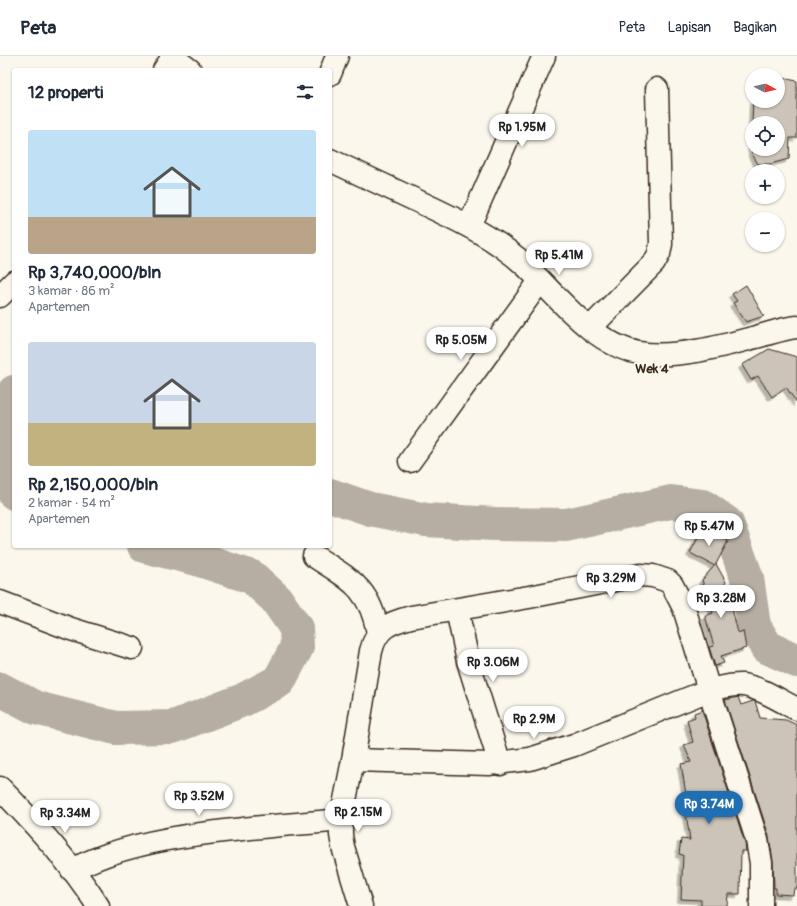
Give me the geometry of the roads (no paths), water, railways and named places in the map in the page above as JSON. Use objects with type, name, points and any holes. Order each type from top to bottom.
[{"type":"street","points":[[332,69],[337,56]]},
{"type":"street","points":[[469,226],[544,56]]},
{"type":"street","points":[[169,61],[185,68]]},
{"type":"street","points":[[590,328],[654,263],[659,254],[661,244],[657,89]]},
{"type":"street","points":[[332,161],[469,226],[506,249],[590,328],[618,348],[640,354],[672,354],[714,348],[797,327]]},
{"type":"street","points":[[410,461],[540,281]]},
{"type":"street","points":[[0,296],[12,284]]},
{"type":"street","points":[[314,556],[354,583],[370,605],[375,618],[378,633]]},
{"type":"street","points":[[360,906],[341,835],[342,820],[371,651],[378,633],[388,624],[395,621],[641,575],[662,578],[672,585],[684,608],[758,846],[761,863],[761,906]]},
{"type":"street","points":[[0,602],[71,629],[132,648]]},
{"type":"street","points":[[457,610],[468,661],[500,764]]},
{"type":"street","points":[[353,760],[500,764],[530,759],[574,745],[709,690],[742,685],[753,688],[797,709]]},
{"type":"street","points":[[0,788],[39,829],[72,870],[98,906]]},
{"type":"street","points":[[72,870],[92,860],[124,849],[158,840],[224,830],[342,820]]},
{"type":"waterway","points":[[12,395],[1,412],[6,473],[12,488]]},
{"type":"waterway","points":[[332,496],[370,509],[426,520],[495,524],[566,525],[671,502],[703,506],[727,523],[747,578],[754,626],[767,647],[797,661]]},
{"type":"waterway","points":[[0,689],[36,708],[116,728],[173,727],[243,700],[279,681],[297,647],[296,628],[276,599],[252,577],[197,559],[152,548]]},
{"type":"district","name":"Wek 4","points":[[652,368]]}]
